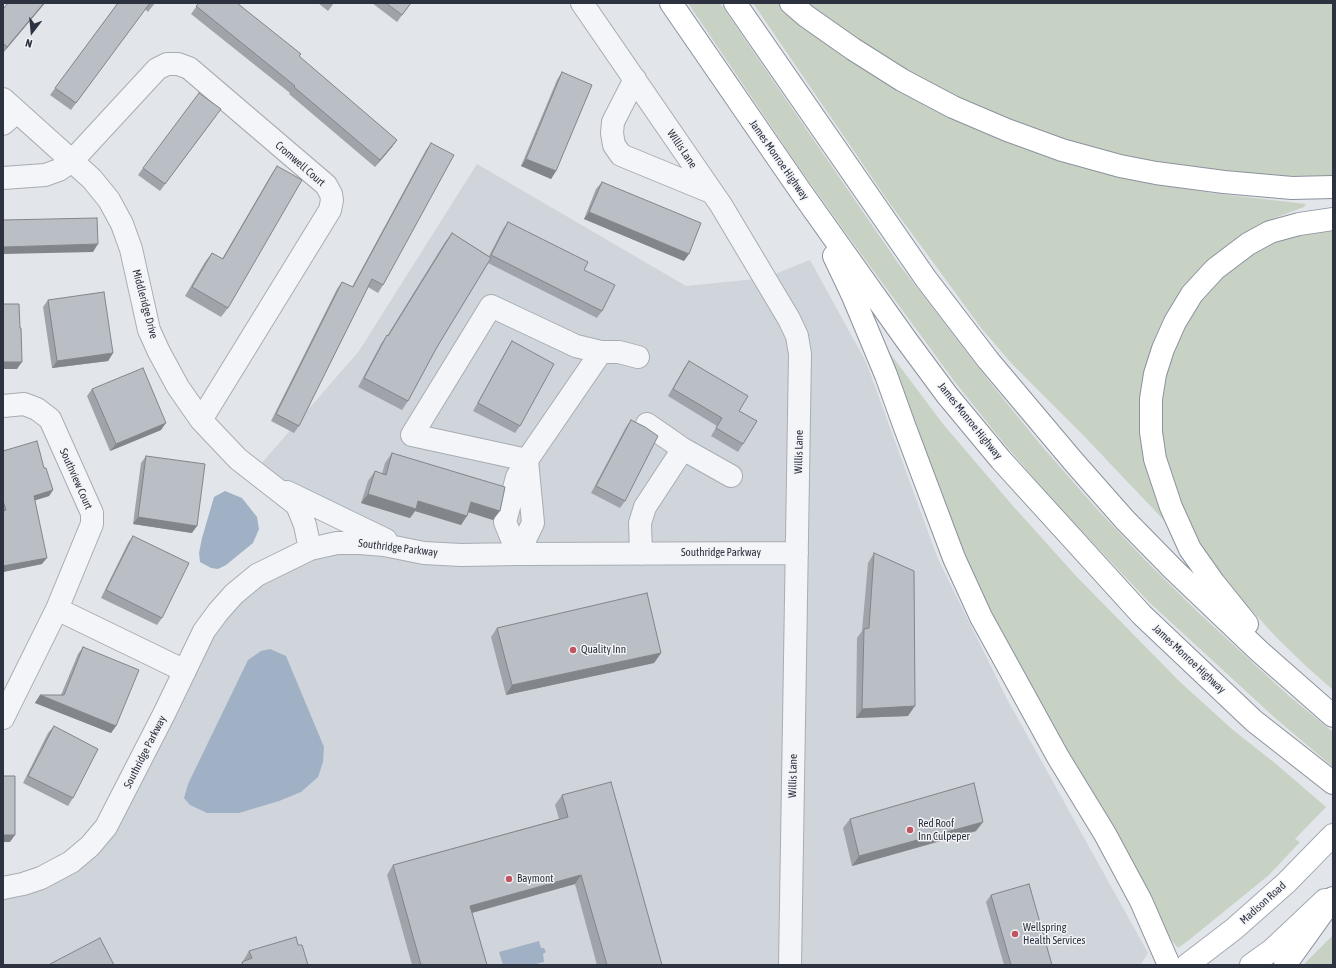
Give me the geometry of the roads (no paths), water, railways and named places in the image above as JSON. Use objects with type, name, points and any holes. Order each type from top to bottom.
[{"type":"main road","name":"James Monroe Highway","points":[[671,3],[906,341],[947,395],[1001,460],[1142,615],[1254,721],[1333,783]]},
{"type":"main road","points":[[735,3],[926,278],[988,360],[1125,520],[1174,570],[1259,651],[1330,714]]},
{"type":"main road","points":[[792,3],[806,16],[853,49],[902,80],[952,107],[1006,130],[1062,150],[1120,166],[1156,173],[1224,182],[1284,187],[1333,187]]},
{"type":"main road","points":[[799,189],[853,296],[886,375],[954,558],[982,617],[1058,757],[1105,834],[1141,901],[1170,965]]},
{"type":"main road","points":[[1330,714],[1250,628],[1214,583],[1190,549],[1171,507],[1155,459],[1151,432],[1151,399],[1155,374],[1163,349],[1175,322],[1192,294],[1215,268],[1248,244],[1270,232],[1299,224],[1333,220]]},
{"type":"main road","name":"Madison Road","points":[[1187,965],[1240,924],[1286,883],[1333,835]]},
{"type":"main road","points":[[1251,965],[1272,950],[1333,892]]},
{"type":"main road","points":[[1285,965],[1333,898]]},
{"type":"street","name":"Willis Lane","points":[[582,3],[636,79],[712,192],[786,313],[797,336],[800,354],[790,965]]},
{"type":"street","name":"Cromwell Court","points":[[3,178],[45,174],[59,170],[72,161],[157,69],[167,64],[178,64],[189,68],[326,185],[331,194],[332,200],[330,210],[201,420]]},
{"type":"street","points":[[636,79],[613,122],[612,133],[614,145],[621,155],[712,192]]},
{"type":"street","name":"Middleridge Drive","points":[[8,112],[72,161],[92,179],[105,195],[122,224],[131,250],[150,330],[159,352],[178,387],[201,420],[238,459],[297,505],[305,524],[310,549]]},
{"type":"street","points":[[527,460],[412,435],[491,306],[576,346],[601,352],[619,352],[638,357]]},
{"type":"street","points":[[518,554],[505,522],[517,477],[601,352]]},
{"type":"street","name":"Southview Court","points":[[3,406],[24,404],[37,409],[50,419],[92,513],[92,524],[57,609],[3,718]]},
{"type":"street","points":[[647,424],[683,449],[731,476]]},
{"type":"street","points":[[641,554],[640,523],[645,507],[683,449]]},
{"type":"street","points":[[266,482],[403,549]]},
{"type":"street","name":"Southridge Parkway","points":[[3,888],[23,884],[41,878],[71,862],[90,846],[106,827],[164,714],[204,631],[218,612],[234,594],[257,575],[310,549],[337,543],[360,543],[384,545],[424,552],[461,555],[797,553]]},
{"type":"street","points":[[57,609],[185,671]]},
{"type":"water","points":[[225,491],[242,498],[257,517],[259,529],[253,543],[226,565],[218,569],[211,568],[200,562],[199,553],[214,497]]},
{"type":"water","points":[[270,649],[286,656],[324,747],[323,762],[318,777],[301,792],[279,801],[239,813],[207,813],[190,805],[184,798],[188,784],[248,660],[261,651]]},
{"type":"water","points":[[539,941],[541,948],[544,948],[546,952],[543,954],[544,962],[532,965],[503,965],[499,952]]},
{"type":"place","name":"Quality Inn","points":[[573,650]]},
{"type":"place","name":"Red Roof Inn Culpeper","points":[[910,830]]},
{"type":"place","name":"Baymont","points":[[509,879]]},
{"type":"place","name":"Wellspring Health Services","points":[[1015,934]]}]
